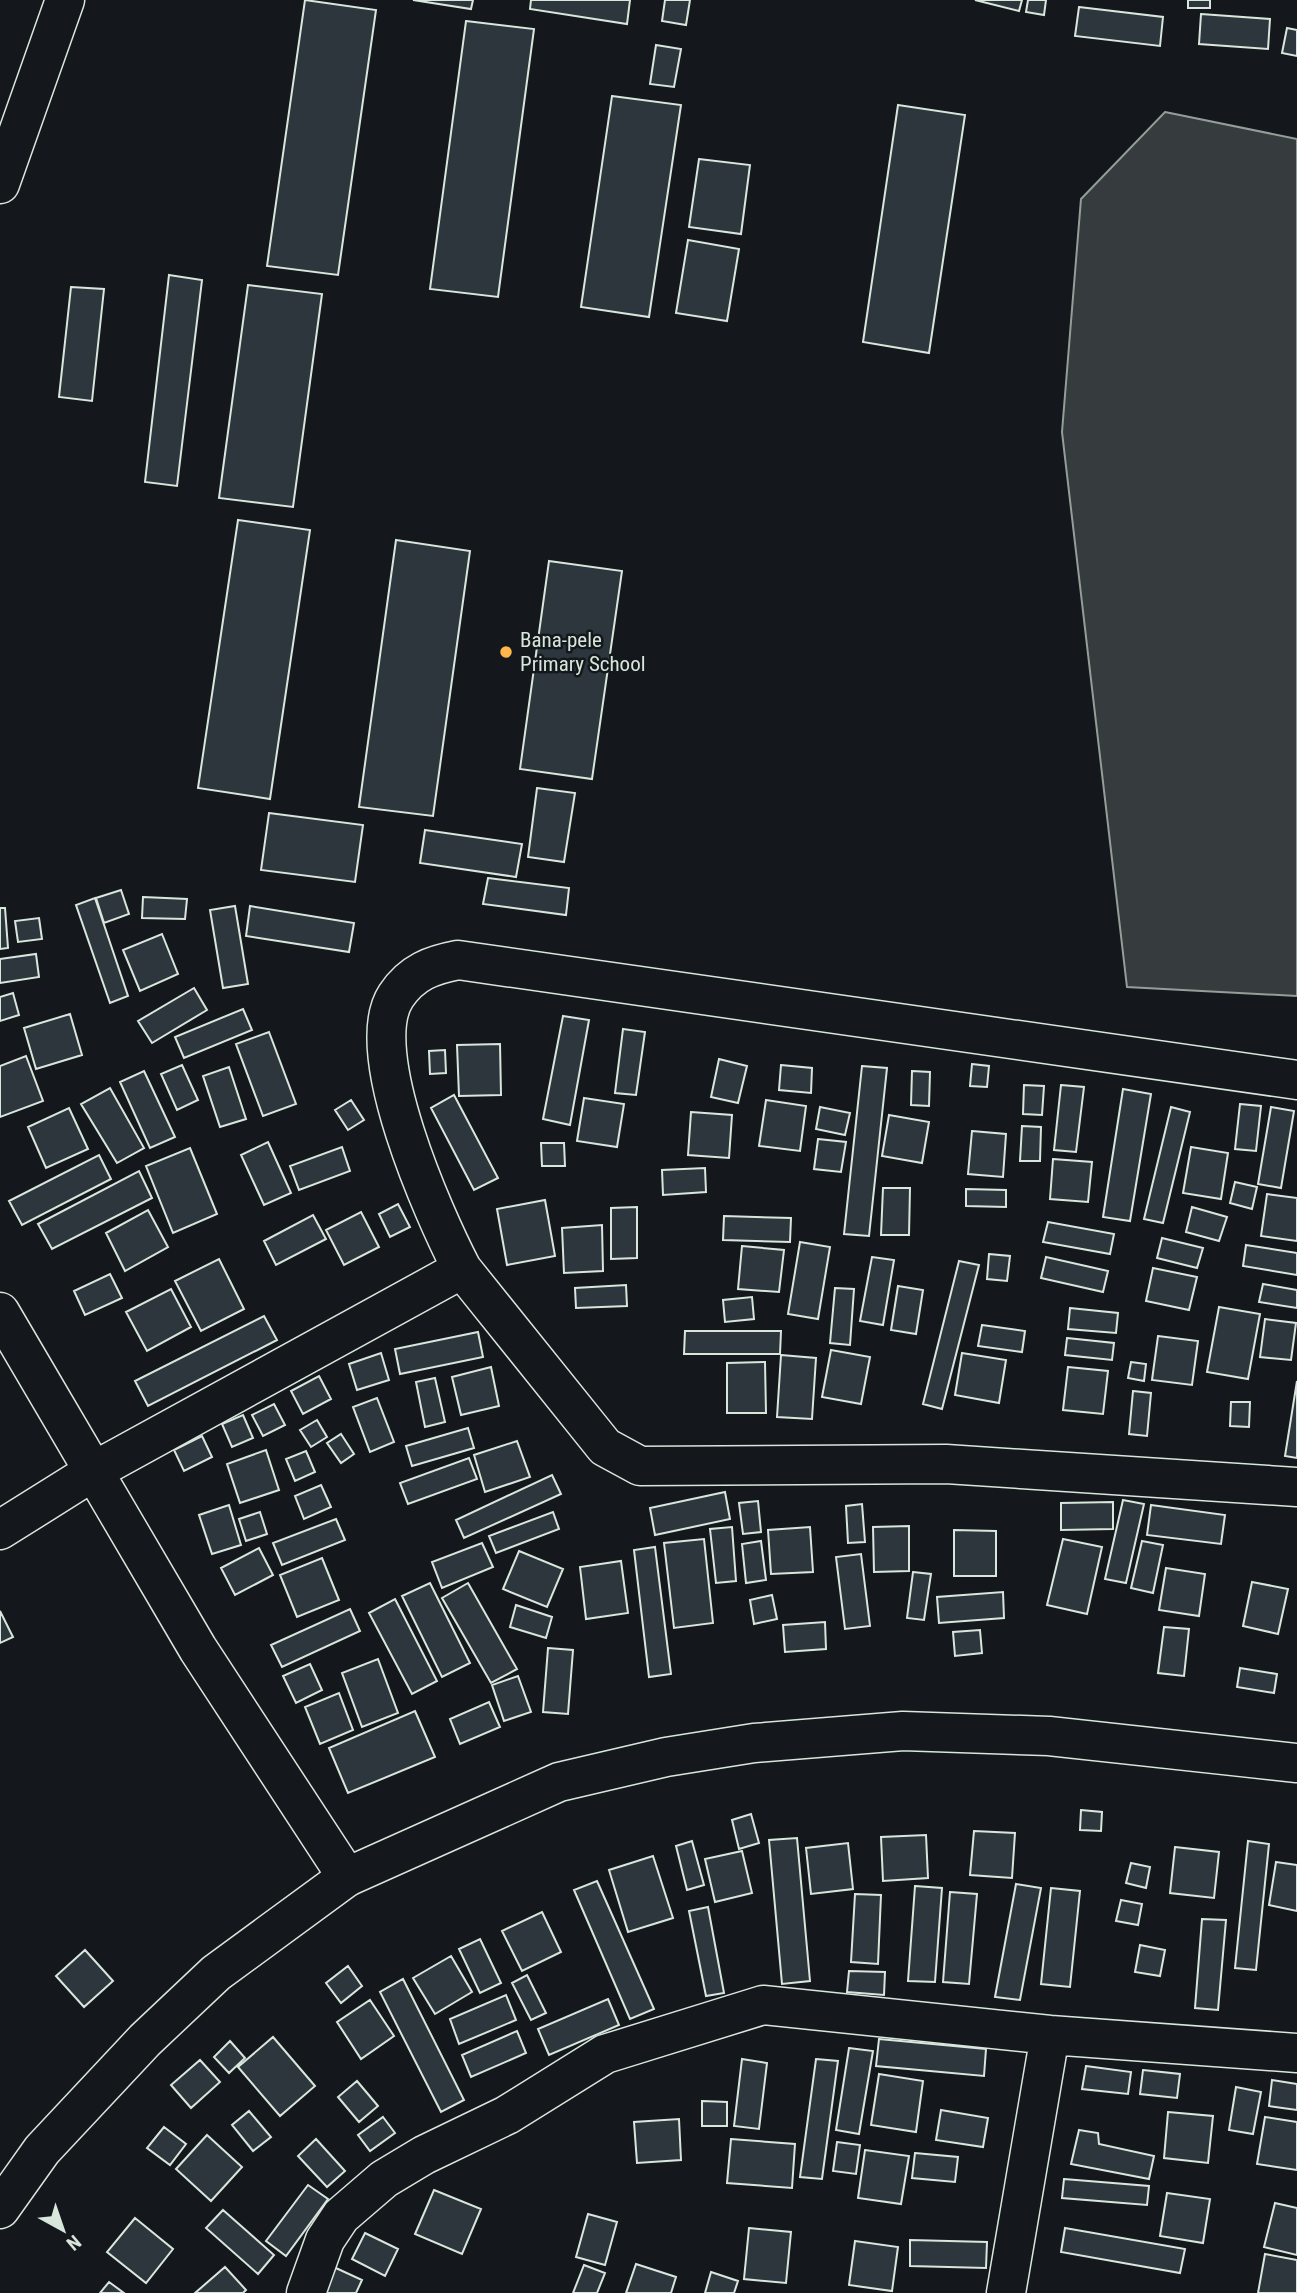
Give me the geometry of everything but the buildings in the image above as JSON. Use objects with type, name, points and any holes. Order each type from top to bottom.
[{"type":"street","points":[[0,184],[65,0]]},
{"type":"street","points":[[1297,1080],[458,960],[431,965],[414,974],[395,997],[387,1024],[390,1086],[438,1222],[461,1269],[605,1447],[640,1466],[946,1464],[1297,1487]]},
{"type":"street","points":[[0,1530],[94,1471],[461,1269]]},
{"type":"street","points":[[0,1312],[198,1649],[347,1877]]},
{"type":"street","points":[[0,2209],[42,2150],[145,2040],[216,1973],[347,1877],[559,1782],[666,1757],[754,1743],[903,1731],[1049,1736],[1297,1763]]},
{"type":"street","points":[[306,2293],[325,2240],[341,2216],[384,2179],[424,2155],[507,2115],[616,2050],[763,2005],[1050,2035],[1297,2053]]},
{"type":"street","points":[[1006,2293],[1050,2035]]},
{"type":"shaded area","points":[[1165,112],[1297,139],[1297,996],[1127,987],[1062,432],[1081,199]]},
{"type":"place","name":"Bana-pele Primary School","points":[[506,652]]}]
